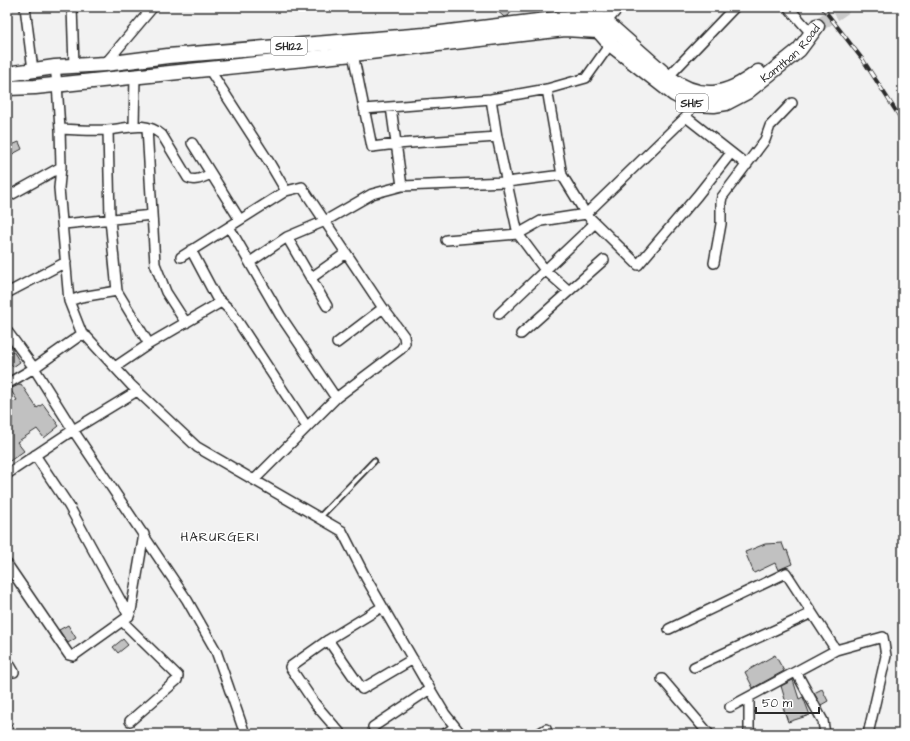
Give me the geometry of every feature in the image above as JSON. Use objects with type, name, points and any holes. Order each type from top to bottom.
[{"type":"main road","name":"SH122","points":[[7,74],[55,67],[105,64],[175,56],[425,35],[562,18],[585,11]]},
{"type":"main road","name":"Kamthan Road","points":[[585,11],[614,39],[681,91],[714,93],[726,91],[748,80],[817,26],[799,50],[747,92],[726,103],[714,105],[693,104],[681,91],[674,82],[668,77],[614,39]]},
{"type":"main road","points":[[7,88],[353,54],[602,26]]},
{"type":"street","points":[[24,7],[33,70]]},
{"type":"street","points":[[72,7],[74,66]]},
{"type":"street","points":[[105,64],[153,7]]},
{"type":"street","points":[[602,26],[618,7]]},
{"type":"street","points":[[668,77],[735,7]]},
{"type":"street","points":[[788,7],[810,32]]},
{"type":"street","points":[[364,109],[491,99],[547,89],[586,78],[614,39]]},
{"type":"street","points":[[353,54],[372,147],[497,137]]},
{"type":"street","points":[[55,67],[60,130],[61,167],[59,188],[64,224],[66,262],[70,301],[82,334],[87,337],[138,391],[198,447],[342,531],[382,607],[445,714],[458,730],[445,734]]},
{"type":"street","points":[[209,69],[286,191]]},
{"type":"street","points":[[134,126],[135,76]]},
{"type":"street","points":[[547,89],[562,175],[586,214],[638,265],[697,196],[731,153]]},
{"type":"street","points":[[491,99],[497,137],[518,234],[545,270],[569,291]]},
{"type":"street","points":[[714,263],[721,224],[722,197],[764,140],[770,126],[792,103]]},
{"type":"street","points":[[446,240],[518,234],[541,222],[586,214],[686,117],[693,104]]},
{"type":"street","points":[[391,107],[402,186]]},
{"type":"street","points":[[686,117],[747,165]]},
{"type":"street","points":[[60,130],[108,130],[134,126],[147,128],[158,132],[162,136],[188,178],[197,180],[211,174]]},
{"type":"street","points":[[147,128],[155,264],[166,292],[186,323]]},
{"type":"street","points":[[108,130],[110,219],[117,291],[149,344]]},
{"type":"street","points":[[192,143],[240,220]]},
{"type":"street","points":[[7,197],[61,167]]},
{"type":"street","points":[[250,262],[287,237],[324,221],[372,194],[402,186],[507,182],[562,175]]},
{"type":"street","points":[[181,256],[286,191],[302,187],[383,308],[404,336],[405,343],[401,349],[336,398],[254,480]]},
{"type":"street","points":[[64,224],[152,215]]},
{"type":"street","points":[[499,314],[595,223]]},
{"type":"street","points":[[229,227],[280,315],[336,398]]},
{"type":"street","points":[[287,237],[327,306]]},
{"type":"street","points":[[191,250],[216,297],[231,310],[307,427]]},
{"type":"street","points":[[311,278],[346,252]]},
{"type":"street","points":[[521,334],[604,260]]},
{"type":"street","points":[[7,293],[66,262]]},
{"type":"street","points":[[70,301],[80,297],[117,291]]},
{"type":"street","points":[[115,367],[149,344],[221,302]]},
{"type":"street","points":[[337,343],[383,308]]},
{"type":"street","points":[[7,331],[34,368],[73,430],[187,600],[216,651],[245,734]]},
{"type":"street","points":[[7,384],[34,368],[82,334]]},
{"type":"street","points":[[7,474],[73,430],[138,391]]},
{"type":"street","points":[[36,455],[69,506],[126,619],[178,676],[177,680],[130,721]]},
{"type":"street","points":[[7,564],[70,656],[73,656],[126,619],[131,611],[144,534]]},
{"type":"street","points":[[669,629],[786,573],[836,650]]},
{"type":"street","points":[[341,734],[315,704],[290,667],[328,640],[382,607]]},
{"type":"street","points":[[694,667],[812,613]]},
{"type":"street","points":[[730,707],[836,650],[883,637],[886,656],[868,734]]},
{"type":"street","points":[[328,640],[362,690],[413,659]]},
{"type":"street","points":[[7,660],[14,672]]},
{"type":"street","points":[[796,672],[822,721],[825,734]]},
{"type":"street","points":[[662,679],[709,734]]},
{"type":"street","points":[[373,728],[430,689]]},
{"type":"street","points":[[749,698],[749,734]]},
{"type":"street","points":[[7,728],[11,734]]},
{"type":"lane","points":[[319,518],[374,461]]},
{"type":"building","points":[[493,7],[515,7],[508,16],[504,17]]},
{"type":"building","points":[[19,142],[22,149],[7,157],[7,147]]},
{"type":"building","points":[[13,351],[20,362],[13,367],[7,359],[7,355]]},
{"type":"building","points":[[21,384],[37,408],[43,404],[59,426],[44,438],[37,429],[17,442],[24,451],[7,463],[7,406],[17,400],[10,389]]},
{"type":"building","points":[[782,543],[785,551],[787,550],[792,564],[778,570],[775,563],[754,573],[745,552],[765,544]]},
{"type":"building","points":[[68,625],[76,638],[68,643],[59,630]]},
{"type":"building","points":[[123,639],[128,645],[118,653],[113,647]]},
{"type":"building","points":[[775,655],[784,671],[753,688],[745,672]]},
{"type":"building","points":[[793,680],[799,699],[803,697],[810,715],[788,722],[783,707],[787,706],[781,686]]},
{"type":"building","points":[[822,689],[828,701],[821,705],[814,693]]},
{"type":"tunnel","points":[[817,26],[845,7]]},
{"type":"railway","points":[[822,7],[863,60],[903,122]]},
{"type":"district","name":"HARURGERI","points":[[220,536]]}]
